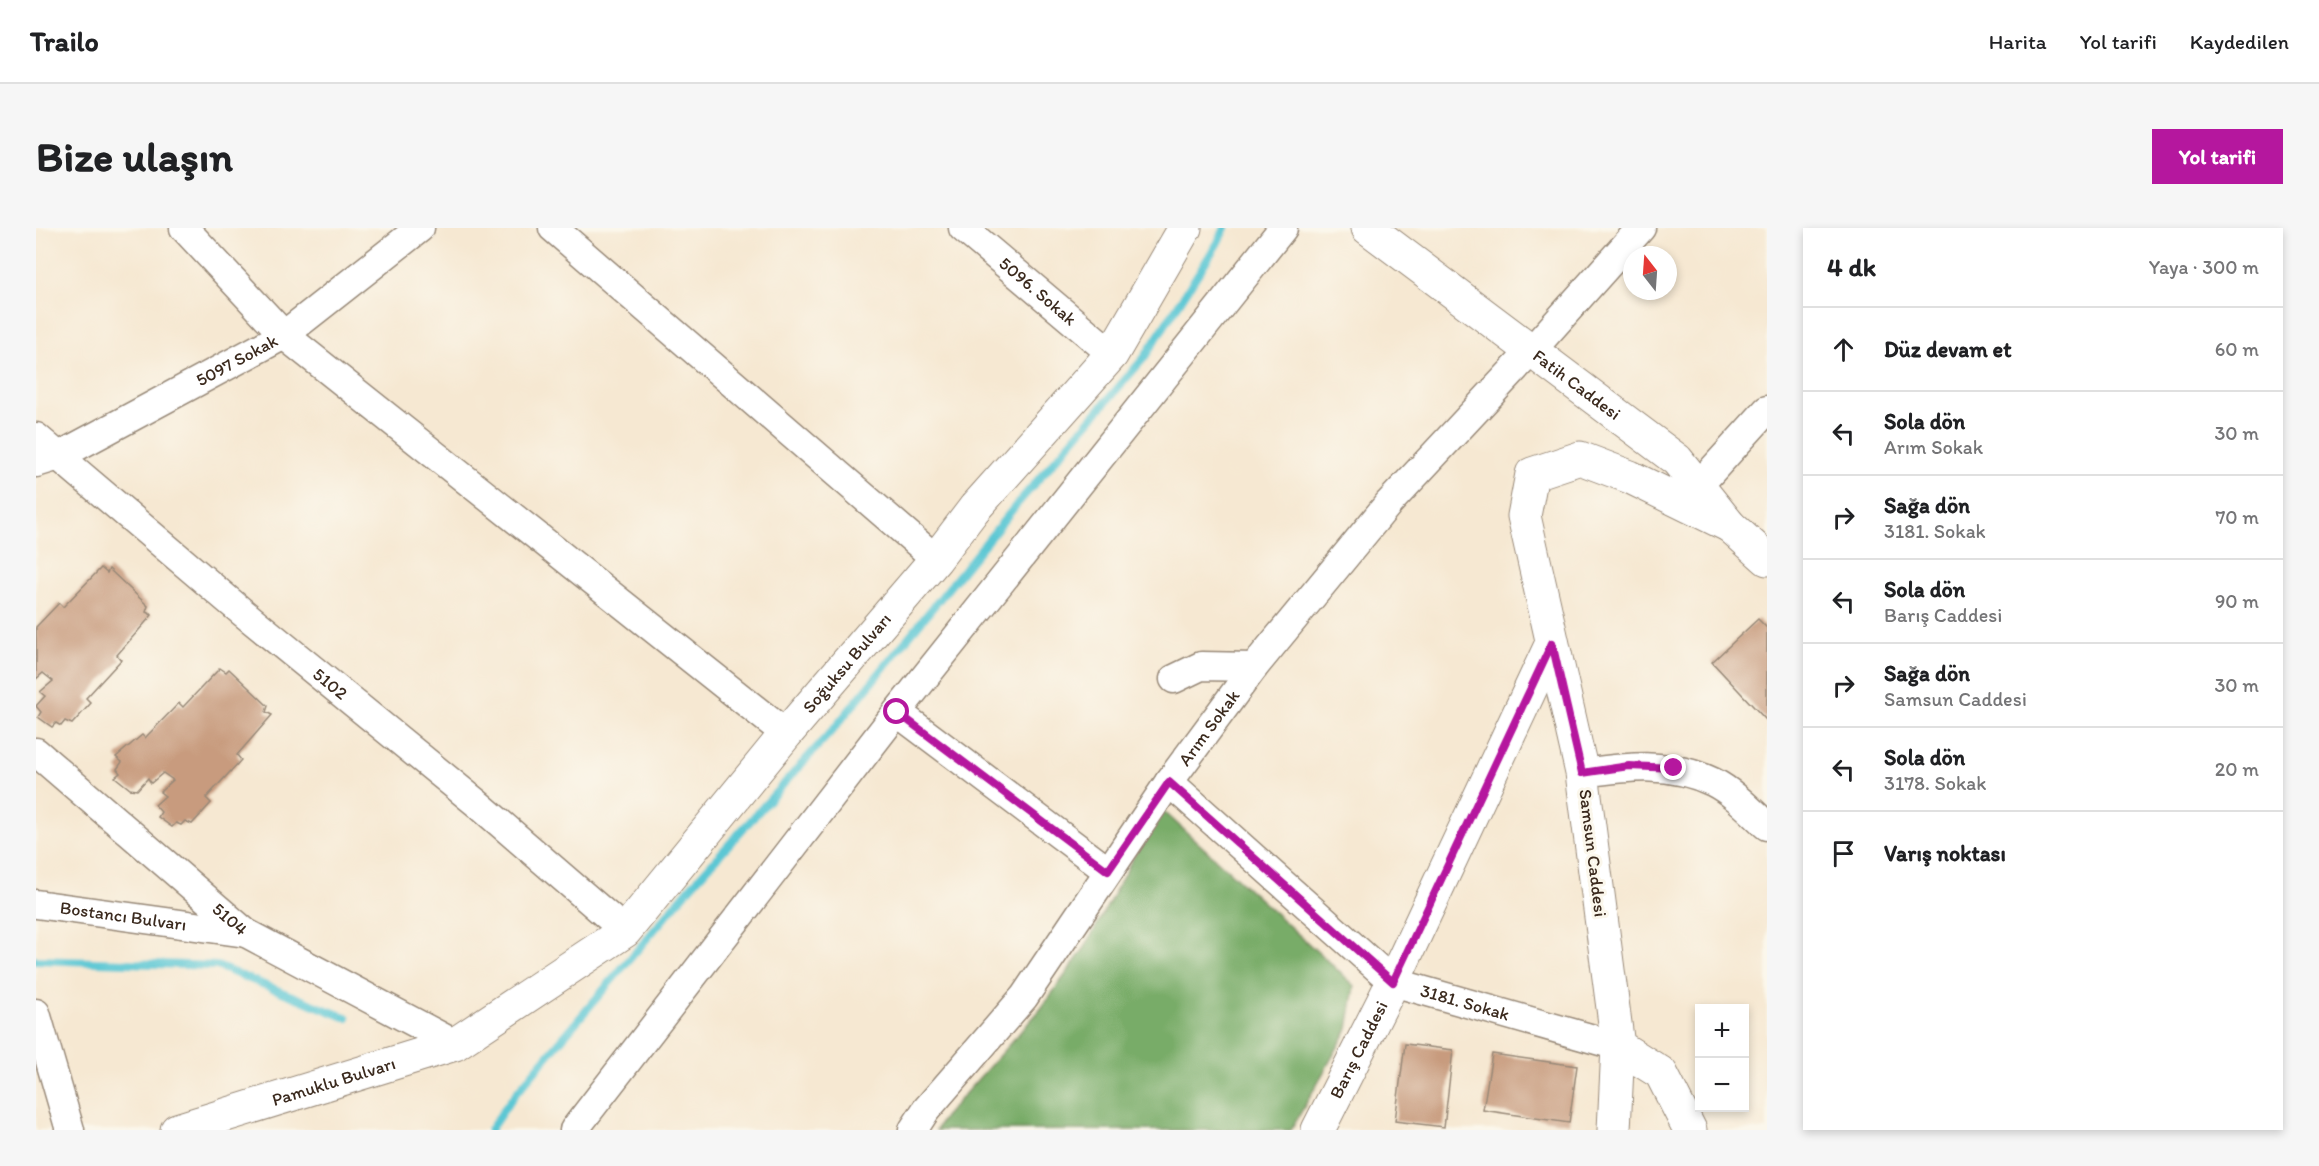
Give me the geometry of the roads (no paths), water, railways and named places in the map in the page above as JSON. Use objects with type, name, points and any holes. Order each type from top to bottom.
[{"type":"street","points":[[184,228],[284,335],[786,734]]},
{"type":"street","name":"5097 Sokak","points":[[47,459],[284,335],[420,228]]},
{"type":"street","points":[[553,228],[936,559]]},
{"type":"street","name":"5096. Sokak","points":[[963,228],[1112,354]]},
{"type":"street","name":"Soğuksu Bulvarı","points":[[455,1044],[625,931],[786,734],[936,559],[974,509],[1112,354],[1185,228]]},
{"type":"street","points":[[574,1130],[897,712],[1283,228]]},
{"type":"street","name":"Fatih Caddesi","points":[[1368,228],[1677,460],[1730,526],[1767,559]]},
{"type":"street","name":"Arım Sokak","points":[[913,1130],[926,1110],[1024,997],[1169,782],[1254,667],[1389,503],[1532,350],[1641,228]]},
{"type":"street","points":[[1698,486],[1767,410]]},
{"type":"street","name":"5102","points":[[36,437],[47,459],[241,610],[479,805],[625,931]]},
{"type":"street","name":"Samsun Caddesi","points":[[1614,1130],[1618,1046],[1582,773],[1524,516],[1532,474],[1580,458],[1630,477],[1730,526]]},
{"type":"street","name":"Barış Caddesi","points":[[1318,1130],[1393,982],[1552,643]]},
{"type":"street","points":[[1174,679],[1201,666],[1254,667]]},
{"type":"street","points":[[897,712],[1108,871]]},
{"type":"street","name":"5104","points":[[36,752],[246,933],[455,1044]]},
{"type":"street","points":[[1582,773],[1629,766],[1674,768],[1714,783],[1767,826]]},
{"type":"street","name":"3181. Sokak","points":[[1169,782],[1393,982],[1618,1046]]},
{"type":"street","name":"Bostancı Bulvarı","points":[[36,904],[246,933]]},
{"type":"street","points":[[36,1013],[70,1130]]},
{"type":"street","name":"Pamuklu Bulvarı","points":[[177,1130],[455,1044]]},
{"type":"street","points":[[1618,1046],[1661,1073],[1690,1130]]},
{"type":"waterway","points":[[490,1130],[512,1098],[694,883],[837,725],[1017,504],[1144,358],[1225,228]]},
{"type":"waterway","points":[[36,960],[217,966],[347,1018]]}]
